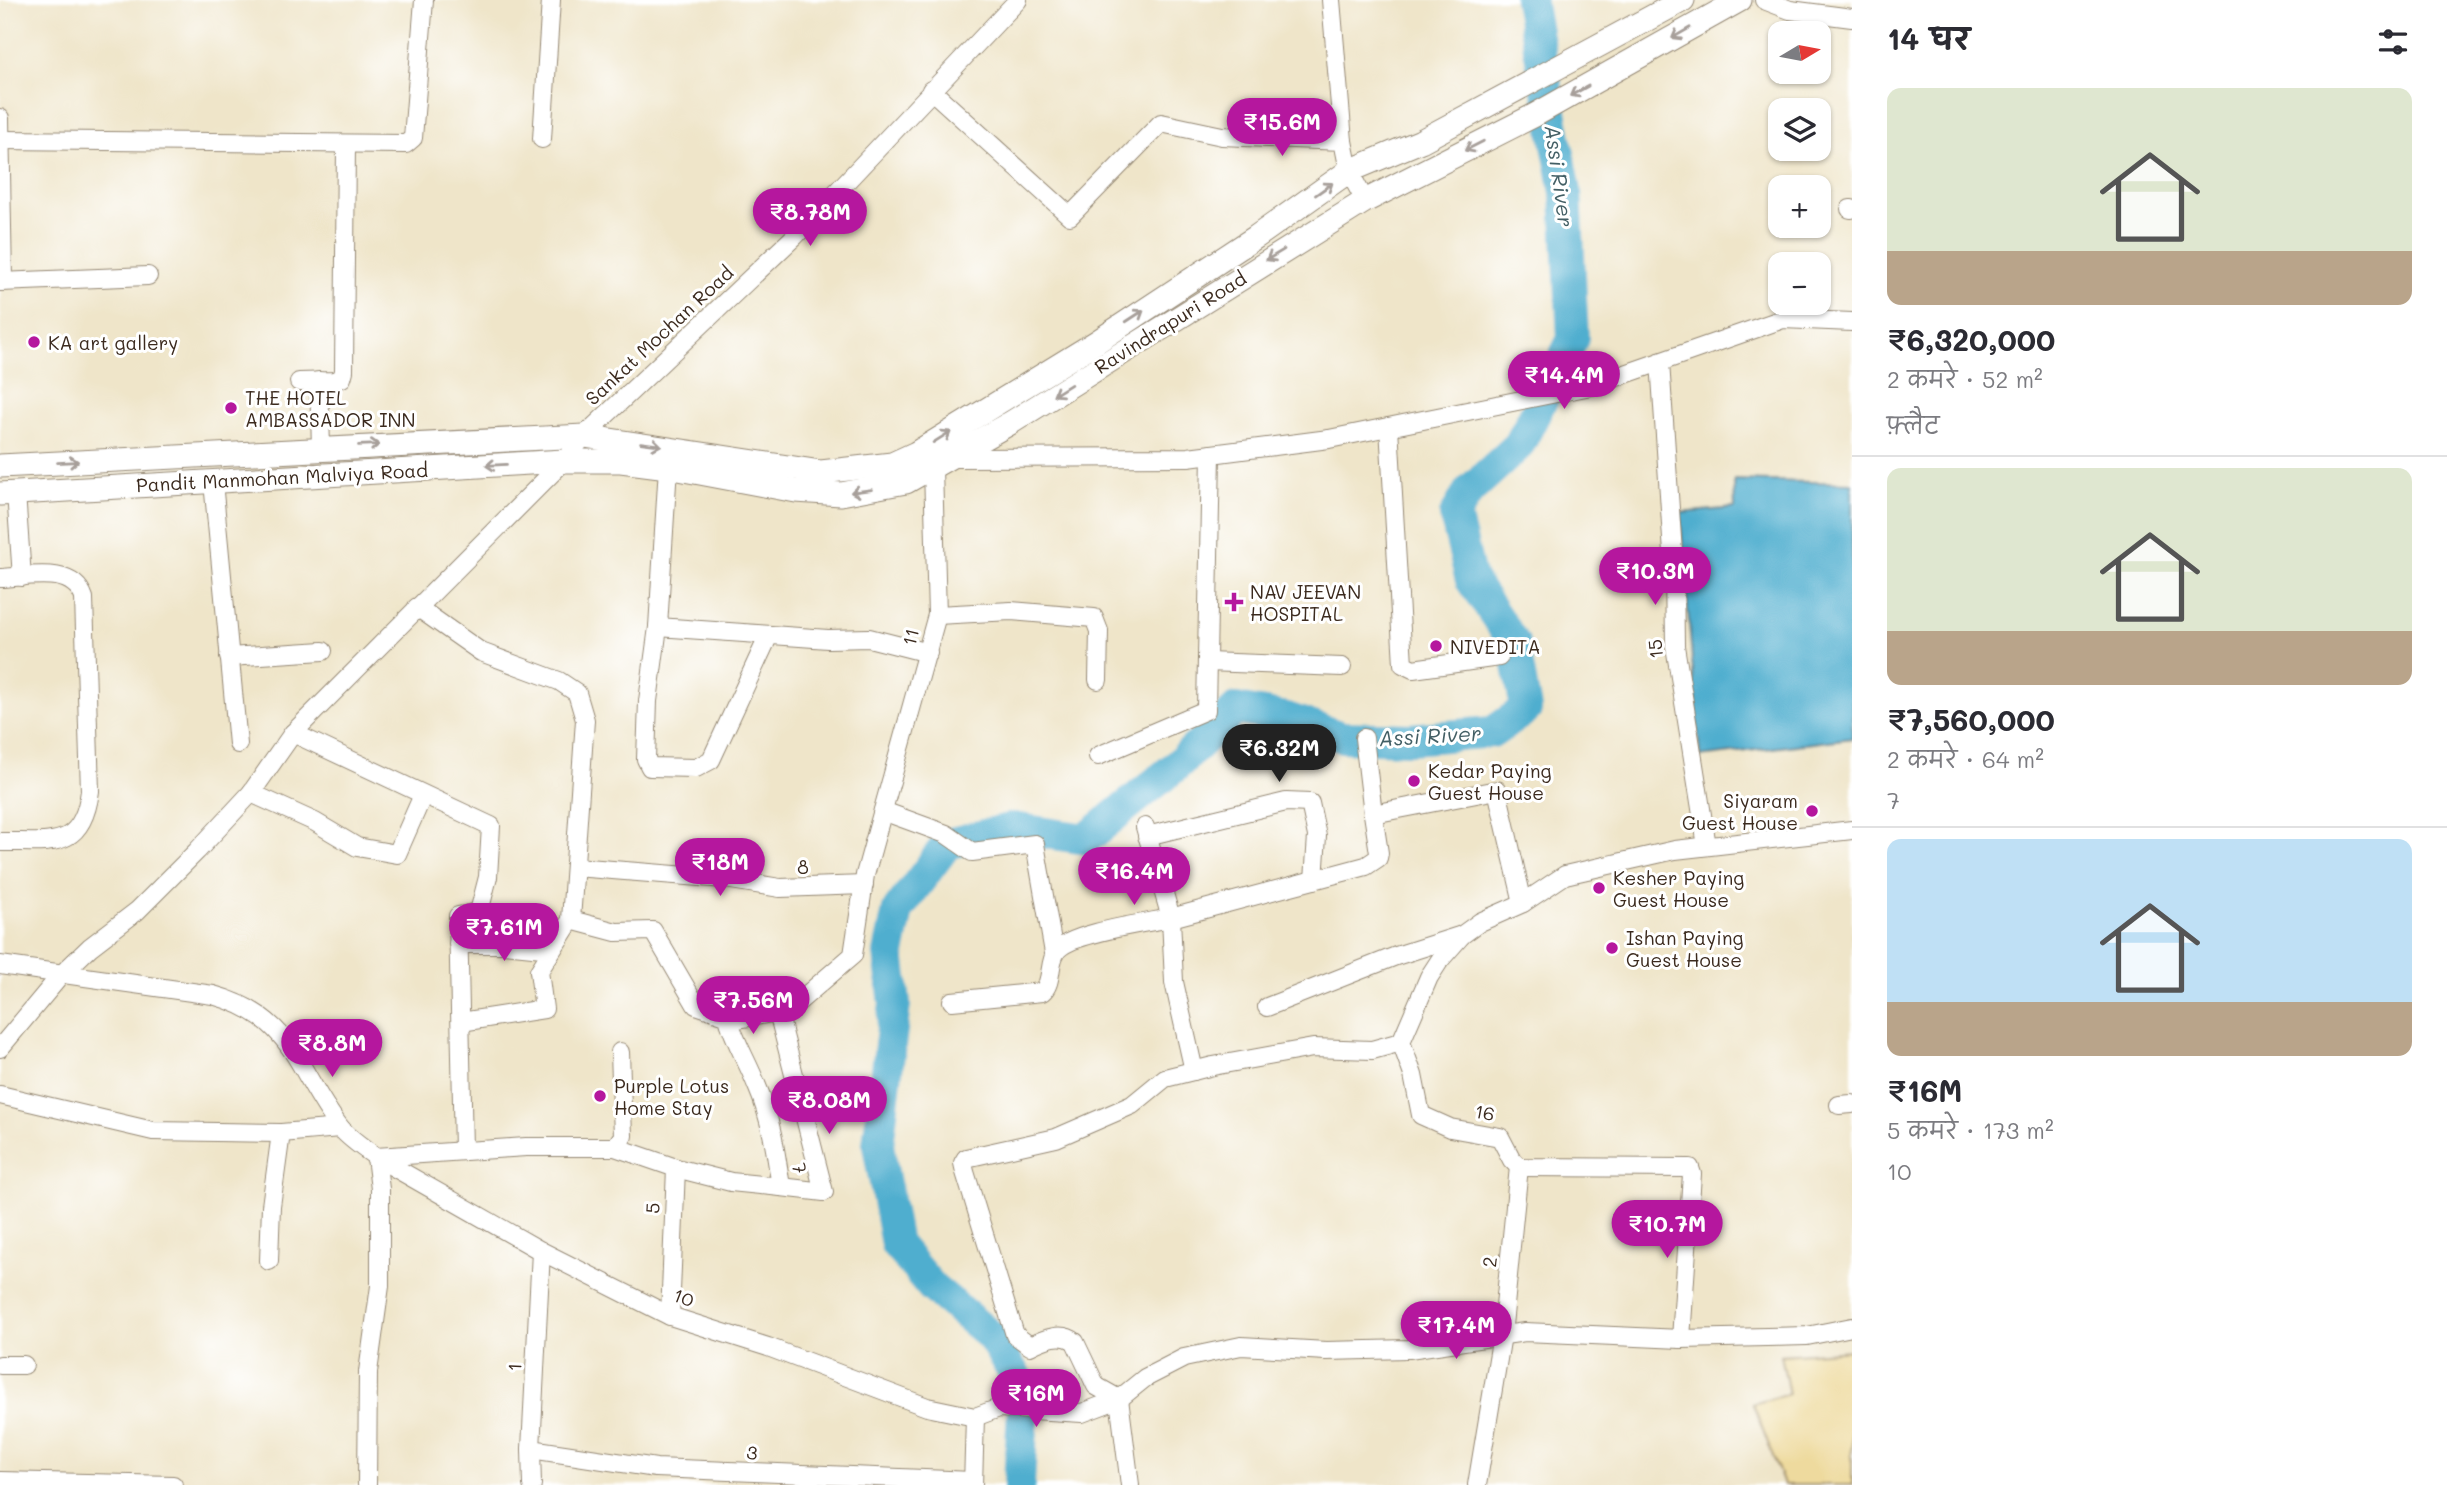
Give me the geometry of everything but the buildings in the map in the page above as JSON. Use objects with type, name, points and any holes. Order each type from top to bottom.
[{"type":"main road","name":"Ravindrapuri Road","points":[[0,466],[321,447],[583,436],[821,472],[892,464],[916,453],[1095,343],[1256,237],[1349,171],[1421,141],[1683,0]]},
{"type":"main road","name":"Ravindrapuri Road","points":[[564,461],[621,461],[668,467],[796,492],[841,494],[906,482],[943,463],[1365,201],[1535,115],[1740,0]]},
{"type":"main road","name":"Pandit Manmohan Malviya Road","points":[[8,493],[564,461]]},
{"type":"street","points":[[0,140],[406,144],[413,138],[424,0]]},
{"type":"street","points":[[542,139],[551,0]]},
{"type":"street","name":"Sankat Mochan Road","points":[[0,1048],[61,975],[90,947],[137,911],[251,793],[293,733],[564,461],[583,436],[795,236],[1018,0]]},
{"type":"street","points":[[1331,0],[1343,141],[1349,171],[1365,201]]},
{"type":"street","points":[[1764,0],[1790,10],[1852,18]]},
{"type":"street","points":[[931,90],[1070,216],[1161,123],[1222,136],[1343,141]]},
{"type":"street","points":[[0,118],[1,282],[148,276]]},
{"type":"street","points":[[299,382],[335,381],[342,378],[344,371],[346,144]]},
{"type":"street","points":[[943,463],[1211,454],[1329,439],[1591,386],[1783,319],[1852,323]]},
{"type":"street","name":"15","points":[[1660,362],[1674,568],[1675,646],[1707,846]]},
{"type":"street","points":[[319,381],[321,447]]},
{"type":"street","points":[[1389,427],[1403,664],[1413,668],[1499,657]]},
{"type":"street","points":[[1098,756],[1206,710],[1211,454]]},
{"type":"street","name":"11","points":[[778,1012],[789,1010],[853,955],[864,885],[937,615],[943,463]]},
{"type":"street","points":[[668,467],[658,627],[648,701],[646,759],[650,767],[696,768],[711,760],[769,635]]},
{"type":"street","points":[[213,482],[238,744]]},
{"type":"street","points":[[8,493],[22,577]]},
{"type":"street","points":[[0,578],[59,576],[72,580],[80,588],[84,598],[90,791],[87,812],[80,828],[69,836],[56,841],[0,842]]},
{"type":"street","points":[[417,607],[481,652],[559,681],[577,693],[585,720],[571,920],[539,971],[544,1009],[461,1022]]},
{"type":"street","points":[[937,615],[1010,611],[1031,615],[1094,618],[1099,631],[1098,680]]},
{"type":"street","points":[[658,627],[769,635],[870,638],[928,653]]},
{"type":"street","points":[[229,657],[323,651]]},
{"type":"street","points":[[1207,662],[1342,667]]},
{"type":"street","points":[[293,733],[491,826],[488,877],[479,912],[458,916],[463,1150]]},
{"type":"street","points":[[1054,953],[1068,942],[1171,918],[1366,866],[1378,858],[1364,738]]},
{"type":"street","points":[[1373,814],[1497,790],[1522,903]]},
{"type":"street","points":[[251,793],[315,822],[357,847],[397,854],[422,795]]},
{"type":"street","points":[[1194,1071],[1174,982],[1171,918],[1146,831],[1286,802],[1310,803],[1317,836],[1314,880]]},
{"type":"street","points":[[883,811],[946,834],[972,852],[1035,844],[1054,953],[1047,985],[1042,992],[952,1000]]},
{"type":"street","points":[[1119,1399],[1096,1386],[1075,1342],[1070,1338],[1061,1335],[1030,1346],[1015,1335],[963,1163],[966,1158],[1056,1138],[1132,1105],[1165,1078],[1313,1048],[1372,1050],[1401,1042],[1429,977],[1462,935],[1480,922],[1522,903],[1565,874],[1707,846],[1852,830]]},
{"type":"street","name":"8","points":[[575,867],[725,879],[780,888],[864,885]]},
{"type":"street","points":[[571,920],[615,932],[653,931],[696,1005],[738,1019],[778,1012],[824,1192],[781,1187]]},
{"type":"street","points":[[1267,1007],[1396,956],[1462,935]]},
{"type":"street","points":[[458,944],[504,944],[552,949]]},
{"type":"street","name":"10","points":[[0,965],[212,995],[237,1002],[260,1014],[284,1037],[340,1128],[376,1157],[541,1251],[670,1315],[768,1347],[928,1407],[975,1417]]},
{"type":"street","name":"7","points":[[676,1168],[731,1182],[781,1187],[774,1136],[757,1085],[736,1046],[727,1015]]},
{"type":"street","name":"16","points":[[1401,1042],[1413,1075],[1421,1115],[1450,1128],[1500,1137],[1519,1167]]},
{"type":"street","points":[[615,1147],[623,1136],[620,1052]]},
{"type":"street","points":[[0,1095],[153,1132],[281,1133],[340,1128]]},
{"type":"street","points":[[269,1261],[271,1206],[281,1133]]},
{"type":"street","points":[[367,1485],[368,1372],[380,1286],[380,1189],[376,1157],[463,1150],[615,1147],[676,1168]]},
{"type":"street","points":[[1519,1167],[1685,1167],[1692,1174],[1681,1339]]},
{"type":"street","name":"2","points":[[1477,1485],[1502,1335],[1519,1167]]},
{"type":"street","name":"5","points":[[670,1315],[676,1168]]},
{"type":"street","name":"1","points":[[532,1485],[531,1449],[541,1251]]},
{"type":"street","points":[[973,1483],[975,1417],[999,1409],[1082,1413],[1119,1399],[1145,1378],[1184,1358],[1213,1350],[1241,1346],[1326,1351],[1409,1349],[1525,1332],[1681,1339],[1807,1336],[1852,1327]]},
{"type":"street","points":[[0,1365],[24,1365]]},
{"type":"street","points":[[1119,1399],[1130,1485]]},
{"type":"street","name":"3","points":[[531,1449],[655,1476],[973,1483]]},
{"type":"street","points":[[0,1481],[173,1485]]},
{"type":"sand","points":[[1852,1350],[1852,1485],[1784,1485],[1753,1404],[1789,1394],[1781,1355]]},
{"type":"water","points":[[1734,480],[1852,483],[1852,738],[1700,757],[1680,513],[1735,508]]},
{"type":"waterway","name":"Assi River","points":[[1019,1485],[1024,1390],[991,1336],[932,1287],[896,1244],[878,1145],[895,1004],[889,953],[898,910],[947,844],[1013,828],[1086,839],[1176,766],[1236,709],[1287,718],[1342,737],[1410,739],[1493,732],[1526,709],[1514,643],[1471,580],[1455,515],[1469,491],[1519,445],[1573,339],[1566,192],[1530,0]]},
{"type":"place","name":"KA art gallery","points":[[34,342]]},
{"type":"place","name":"THE HOTEL AMBASSADOR INN","points":[[231,408]]},
{"type":"place","name":"NAV JEEVAN HOSPITAL","points":[[1234,602]]},
{"type":"place","name":"NIVEDITA","points":[[1436,646]]},
{"type":"place","name":"Kedar Paying Guest House","points":[[1414,781]]},
{"type":"place","name":"Siyaram Guest House","points":[[1812,811]]},
{"type":"place","name":"Kesher Paying Guest House","points":[[1599,888]]},
{"type":"place","name":"Ishan Paying Guest House","points":[[1612,948]]},
{"type":"place","name":"Purple Lotus Home Stay","points":[[600,1096]]}]
